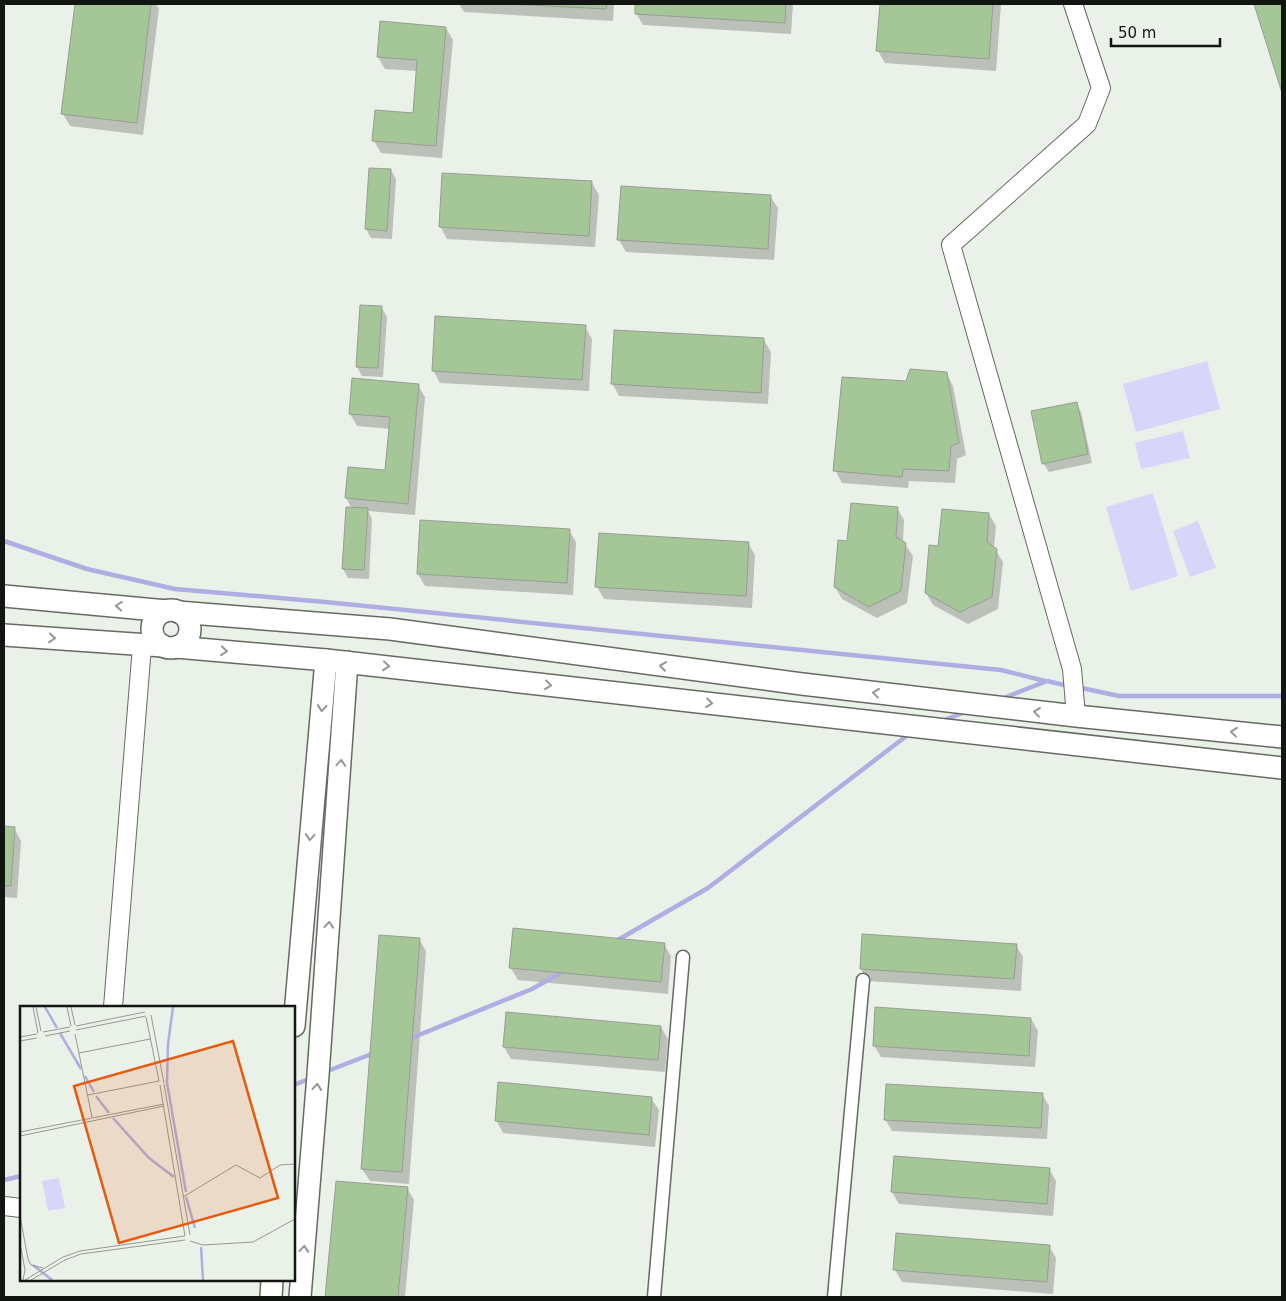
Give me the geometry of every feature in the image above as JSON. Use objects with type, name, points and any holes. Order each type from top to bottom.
[{"type":"street","points":[[1073,4],[1101,88],[1087,124],[951,245],[1072,669],[1076,716]]},
{"type":"street","points":[[4,596],[390,629],[802,684],[1076,716],[1282,737]]},
{"type":"street","points":[[173,611],[184,616],[189,628],[186,640],[170,647],[155,639],[152,627],[157,616],[173,611]]},
{"type":"street","points":[[4,634],[337,661],[1282,768]]},
{"type":"street","points":[[113,1006],[142,646]]},
{"type":"street","points":[[295,1018],[337,661]]},
{"type":"street","points":[[300,1297],[319,1065],[337,661]]},
{"type":"street","points":[[654,1297],[683,957]]},
{"type":"street","points":[[834,1297],[863,980]]},
{"type":"street","points":[[4,1206],[20,1208]]},
{"type":"street","points":[[271,1297],[272,1281]]},
{"type":"shaded area","points":[[1207,361],[1220,409],[1136,432],[1123,384]]},
{"type":"shaded area","points":[[1183,431],[1190,458],[1141,469],[1135,443]]},
{"type":"shaded area","points":[[1153,493],[1178,576],[1131,591],[1106,507]]},
{"type":"shaded area","points":[[1198,521],[1216,568],[1190,577],[1173,531]]},
{"type":"building","points":[[75,4],[151,4],[137,123],[61,114]]},
{"type":"building","points":[[510,4],[607,4],[606,9]]},
{"type":"building","points":[[635,4],[786,4],[785,23],[635,14]]},
{"type":"building","points":[[880,4],[993,4],[989,59],[876,51]]},
{"type":"building","points":[[1254,4],[1282,4],[1282,93]]},
{"type":"building","points":[[380,21],[446,27],[436,146],[372,141],[375,110],[413,113],[417,60],[377,57]]},
{"type":"building","points":[[369,168],[391,169],[387,231],[365,229]]},
{"type":"building","points":[[442,173],[592,181],[589,236],[439,227]]},
{"type":"building","points":[[621,186],[771,195],[768,249],[617,240]]},
{"type":"building","points":[[360,305],[382,306],[378,368],[356,367]]},
{"type":"building","points":[[435,316],[586,325],[582,380],[432,371]]},
{"type":"building","points":[[614,330],[764,338],[761,393],[611,384]]},
{"type":"building","points":[[910,369],[947,372],[959,443],[951,446],[949,471],[903,469],[902,477],[833,471],[842,377],[906,381]]},
{"type":"building","points":[[352,378],[419,384],[408,504],[345,498],[348,467],[385,470],[390,417],[349,414]]},
{"type":"building","points":[[1077,402],[1088,454],[1042,464],[1031,411]]},
{"type":"building","points":[[851,503],[898,507],[896,537],[906,543],[901,591],[869,607],[834,587],[838,540],[847,541]]},
{"type":"building","points":[[346,507],[368,508],[364,570],[342,569]]},
{"type":"building","points":[[942,509],[989,513],[987,542],[997,549],[992,597],[960,612],[925,593],[929,545],[938,546]]},
{"type":"building","points":[[420,520],[570,529],[567,583],[417,574]]},
{"type":"building","points":[[599,533],[749,542],[746,596],[595,587]]},
{"type":"building","points":[[4,826],[15,827],[11,886],[4,886]]},
{"type":"building","points":[[513,928],[665,943],[661,982],[509,968]]},
{"type":"building","points":[[862,934],[1017,944],[1014,979],[860,969]]},
{"type":"building","points":[[379,935],[420,938],[402,1172],[361,1169]]},
{"type":"building","points":[[875,1007],[1031,1018],[1029,1056],[873,1046]]},
{"type":"building","points":[[506,1012],[661,1026],[658,1060],[503,1047]]},
{"type":"building","points":[[498,1082],[652,1097],[649,1135],[495,1121]]},
{"type":"building","points":[[886,1084],[1043,1093],[1041,1128],[884,1120]]},
{"type":"building","points":[[894,1156],[1050,1168],[1047,1204],[891,1192]]},
{"type":"building","points":[[336,1181],[408,1187],[398,1297],[325,1297]]},
{"type":"building","points":[[896,1233],[1050,1245],[1047,1282],[893,1270]]},
{"type":"waterway","points":[[4,541],[87,569],[175,589],[325,602],[1001,670],[1045,681]]},
{"type":"waterway","points":[[1001,699],[1047,681],[1069,686]]},
{"type":"waterway","points":[[1077,687],[1119,696],[1282,696]]},
{"type":"waterway","points":[[942,721],[965,712]]},
{"type":"waterway","points":[[616,941],[708,888],[909,734]]},
{"type":"waterway","points":[[409,1039],[532,989],[564,971]]},
{"type":"waterway","points":[[325,1072],[374,1053]]},
{"type":"waterway","points":[[295,1085],[311,1078]]},
{"type":"waterway","points":[[4,1180],[20,1176]]}]
